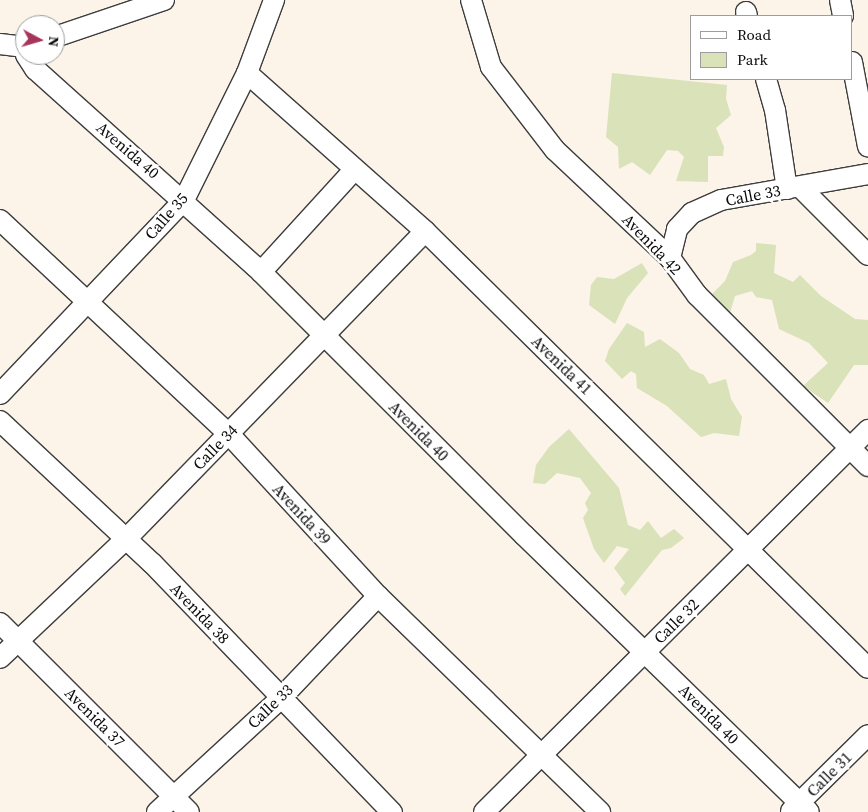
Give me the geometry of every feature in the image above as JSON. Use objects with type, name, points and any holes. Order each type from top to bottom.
[{"type":"street","points":[[65,34],[164,0]]},
{"type":"street","name":"Calle 35","points":[[0,394],[184,200],[247,73],[274,0]]},
{"type":"street","name":"Avenida 42","points":[[471,0],[491,67],[555,150],[670,258],[697,295],[868,466]]},
{"type":"street","points":[[840,0],[843,15]]},
{"type":"street","name":"Avenida 40","points":[[32,65],[184,200],[261,272],[323,336],[646,651],[800,809]]},
{"type":"street","points":[[853,67],[868,147]]},
{"type":"street","name":"Avenida 41","points":[[247,73],[425,231],[749,548],[868,668]]},
{"type":"street","points":[[766,80],[793,188],[868,255]]},
{"type":"street","points":[[261,272],[355,169]]},
{"type":"street","name":"Calle 33","points":[[670,258],[677,229],[692,213],[721,200],[868,174]]},
{"type":"street","name":"Avenida 39","points":[[0,220],[228,433],[378,596],[600,812]]},
{"type":"street","name":"Calle 34","points":[[0,658],[126,539],[425,231]]},
{"type":"street","name":"Avenida 38","points":[[0,421],[126,539],[392,812]]},
{"type":"street","name":"Calle 32","points":[[484,812],[868,430]]},
{"type":"street","name":"Calle 33","points":[[157,812],[281,698],[378,596]]},
{"type":"street","name":"Avenida 37","points":[[0,623],[189,812]]},
{"type":"street","name":"Calle 31","points":[[800,809],[868,735]]},
{"type":"green space","points":[[612,73],[727,85],[726,99],[731,115],[716,128],[724,147],[723,156],[708,156],[708,182],[676,181],[684,157],[678,151],[667,150],[650,175],[632,162],[619,169],[618,147],[606,137]]},
{"type":"green space","points":[[756,243],[776,245],[774,273],[793,282],[800,275],[821,296],[855,319],[868,320],[868,365],[854,365],[828,403],[803,386],[828,363],[809,343],[779,329],[772,300],[756,297],[752,291],[735,296],[730,313],[712,294],[725,281],[733,262],[756,251]]},
{"type":"green space","points":[[642,263],[648,273],[627,298],[615,324],[589,305],[591,285],[597,277],[614,279]]},
{"type":"green space","points":[[627,323],[644,332],[645,347],[660,339],[679,353],[690,369],[704,375],[709,384],[726,379],[731,399],[742,417],[739,436],[714,433],[701,437],[667,406],[637,388],[636,374],[631,371],[622,379],[605,361],[609,349]]},
{"type":"green space","points":[[569,429],[619,488],[628,525],[640,530],[648,521],[661,538],[674,529],[684,538],[671,548],[662,550],[625,596],[620,589],[625,583],[614,568],[629,549],[617,546],[604,563],[594,549],[583,518],[588,510],[585,503],[591,493],[580,478],[557,473],[545,484],[533,483],[536,465],[549,447]]}]
